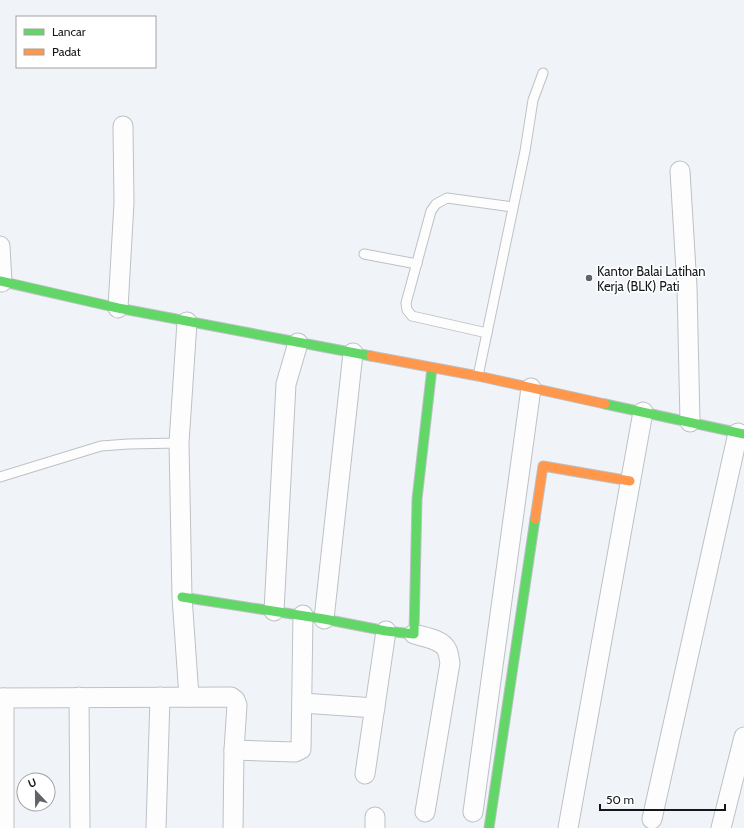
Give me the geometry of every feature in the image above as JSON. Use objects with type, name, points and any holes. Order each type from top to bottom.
[{"type":"street","points":[[118,308],[124,203],[123,126]]},
{"type":"street","points":[[680,171],[687,287],[690,422]]},
{"type":"street","points":[[0,246],[1,282],[187,322],[478,376],[741,433],[652,819]]},
{"type":"street","points":[[187,322],[180,443],[182,597],[189,697]]},
{"type":"street","points":[[274,611],[286,384],[298,343]]},
{"type":"street","points":[[324,619],[353,353]]},
{"type":"street","points":[[414,634],[417,499],[432,368]]},
{"type":"street","points":[[473,812],[531,388]]},
{"type":"street","points":[[568,828],[643,412]]},
{"type":"street","points":[[489,828],[543,466],[630,481]]},
{"type":"street","points":[[182,597],[303,615],[386,631],[414,634],[434,640],[443,645],[447,650],[450,663],[425,812]]},
{"type":"street","points":[[234,750],[295,752],[301,749],[303,615]]},
{"type":"street","points":[[365,774],[386,631]]},
{"type":"street","points":[[79,697],[80,828]]},
{"type":"street","points":[[156,828],[160,697]]},
{"type":"street","points":[[4,828],[2,698],[231,697],[237,705],[234,750],[233,828]]},
{"type":"street","points":[[302,704],[375,708]]},
{"type":"street","points":[[721,828],[744,737]]},
{"type":"lane","points":[[478,376],[525,151],[533,100],[543,73]]},
{"type":"lane","points":[[487,333],[412,316],[407,310],[406,303],[431,211],[436,204],[441,200],[448,198],[513,207]]},
{"type":"lane","points":[[364,254],[417,264]]},
{"type":"lane","points":[[0,477],[101,446],[113,444],[180,443]]},
{"type":"traffic: fast","points":[[0,281],[118,308],[371,356]]},
{"type":"traffic: fast","points":[[182,597],[324,619],[386,631],[414,634],[417,499],[432,368]]},
{"type":"traffic: fast","points":[[605,404],[744,434]]},
{"type":"traffic: fast","points":[[489,828],[535,519]]},
{"type":"traffic: slow","points":[[371,356],[478,376],[605,404]]},
{"type":"traffic: slow","points":[[535,519],[543,466],[630,481]]},
{"type":"place","name":"Kantor Balai Latihan Kerja (BLK) Pati","points":[[589,278]]}]
